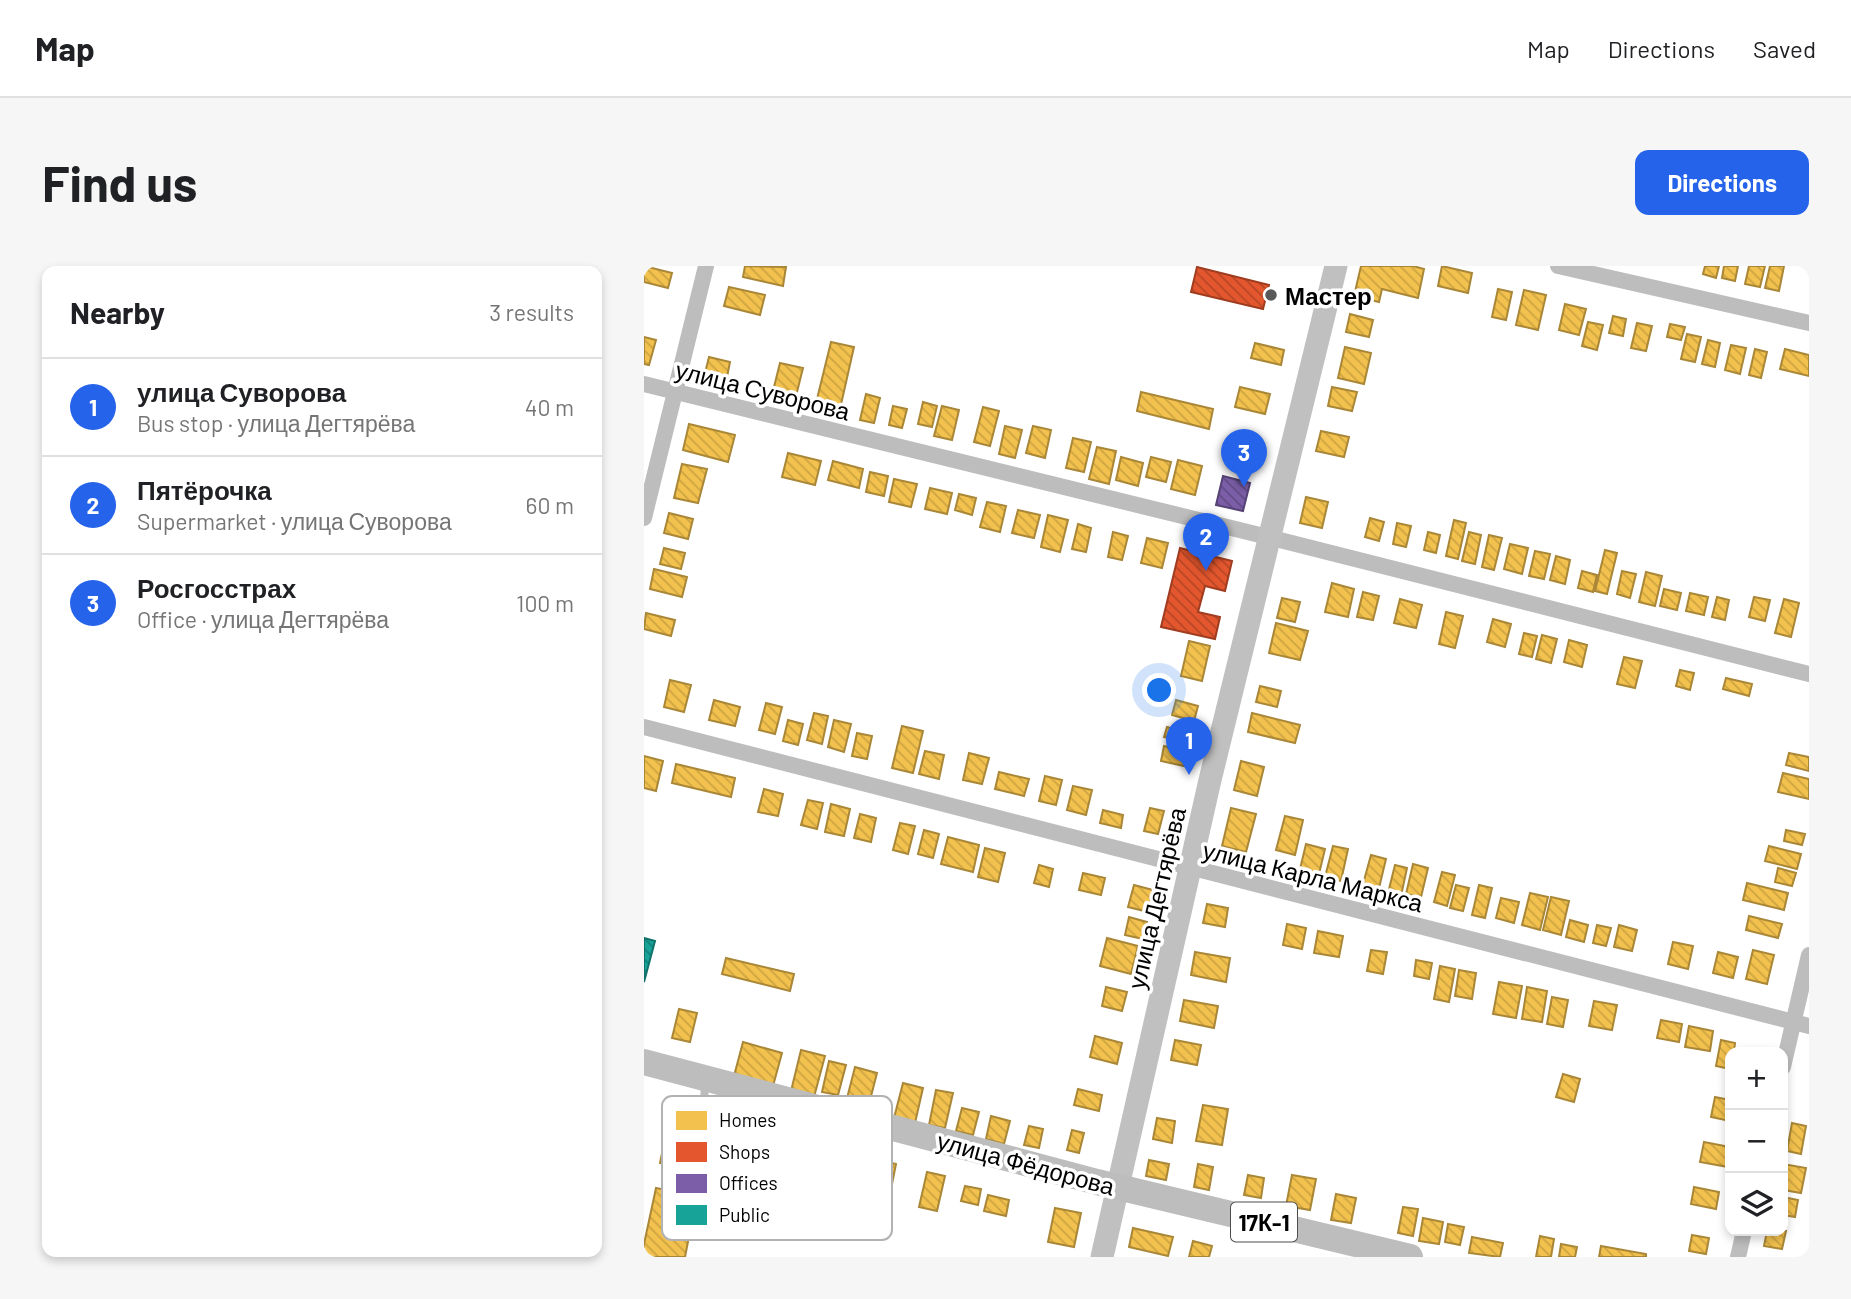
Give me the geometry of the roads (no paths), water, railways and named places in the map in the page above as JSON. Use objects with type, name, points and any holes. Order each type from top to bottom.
[{"type":"main road","name":"улица Дегтярёва","points":[[1102,1257],[1268,537],[1336,266]]},
{"type":"main road","name":"улица Фёдорова","points":[[644,1062],[773,1096]]},
{"type":"main road","name":"улица Фёдорова","points":[[892,1127],[1119,1187],[1410,1257]]},
{"type":"street","points":[[644,518],[706,266]]},
{"type":"street","points":[[1558,266],[1809,323]]},
{"type":"street","name":"улица Суворова","points":[[644,384],[1268,537],[1809,674]]},
{"type":"street","name":"улица Карла Маркса","points":[[644,727],[1801,1024]]},
{"type":"street","points":[[1788,1055],[1801,1024],[1809,955]]},
{"type":"street","points":[[1738,1257],[1743,1236]]},
{"type":"lane","points":[[704,1096],[705,1078]]},
{"type":"place","name":"Мастер","points":[[1271,295]]},
{"type":"place","name":"Росгосстрах","points":[[1244,487]]},
{"type":"place","name":"Пятёрочка","points":[[1206,571]]},
{"type":"place","name":"улица Суворова","points":[[1189,775]]}]
